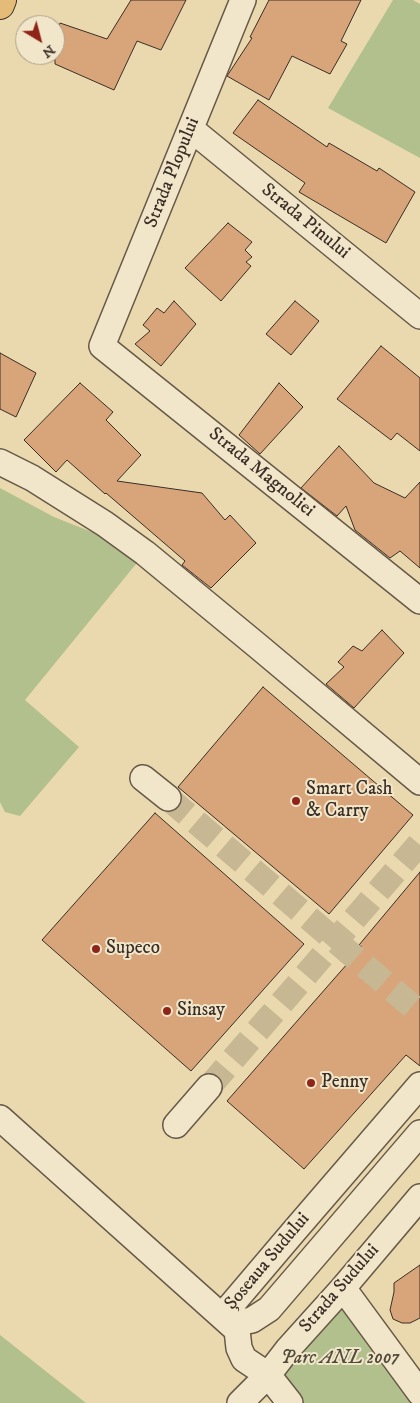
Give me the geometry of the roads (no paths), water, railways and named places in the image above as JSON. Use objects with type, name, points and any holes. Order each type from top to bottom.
[{"type":"highway","points":[[0,5],[2,0]]},
{"type":"street","name":"Strada Plopului","points":[[102,346],[243,0]]},
{"type":"street","name":"Strada Pinului","points":[[191,129],[420,316]]},
{"type":"street","name":"Strada Magnoliei","points":[[102,346],[420,601]]},
{"type":"street","points":[[0,462],[32,478],[105,524],[145,553],[420,782]]},
{"type":"street","points":[[143,778],[168,798]]},
{"type":"street","name":"Șoseaua Sudului","points":[[420,1085],[222,1316],[237,1323],[252,1320],[269,1309],[420,1133]]},
{"type":"street","points":[[176,1126],[209,1087]]},
{"type":"street","points":[[0,1118],[237,1330],[239,1348],[244,1359],[268,1374],[290,1403]]},
{"type":"street","name":"Strada Sudului","points":[[240,1403],[268,1374],[420,1197]]},
{"type":"street","points":[[342,1288],[420,1393]]},
{"type":"tunnel","points":[[168,798],[420,1013]]},
{"type":"tunnel","points":[[209,1087],[420,843]]},
{"type":"place","name":"Smart Cash & Carry","points":[[296,801]]},
{"type":"place","name":"Supeco","points":[[96,949]]},
{"type":"place","name":"Sinsay","points":[[167,1011]]},
{"type":"place","name":"Penny","points":[[311,1083]]},
{"type":"park label","name":"Parc ANL 2007","points":[[340,1359]]}]
